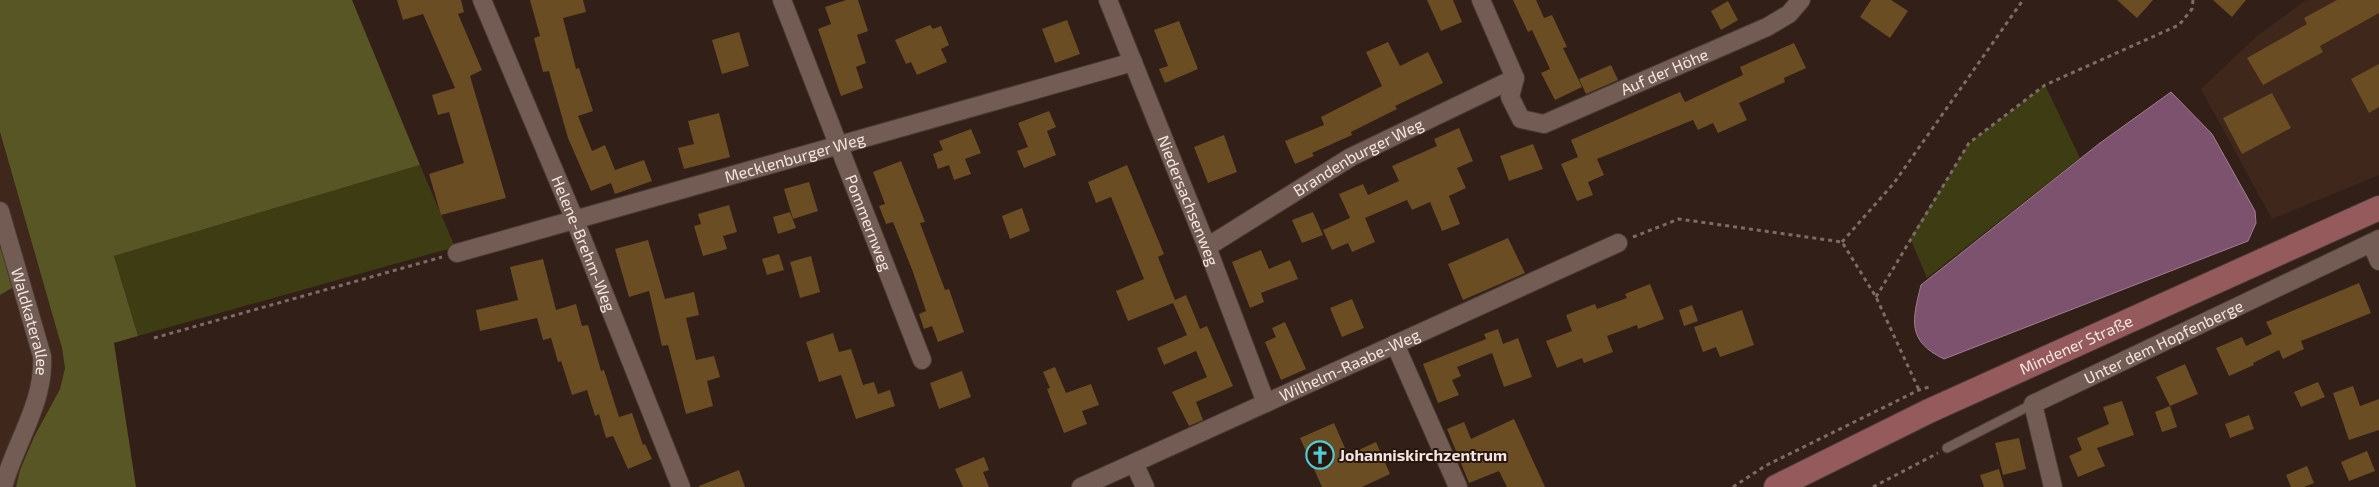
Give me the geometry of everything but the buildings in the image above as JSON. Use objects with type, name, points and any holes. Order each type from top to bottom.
[{"type":"main road","name":"Mindener Straße","points":[[1776,487],[1929,412],[2379,208]]},
{"type":"street","name":"Helene-Brehm-Weg","points":[[482,0],[574,218],[682,487]]},
{"type":"street","name":"Pommernweg","points":[[782,0],[837,146],[922,360]]},
{"type":"street","name":"Niedersachsenweg","points":[[1108,0],[1207,246],[1266,403]]},
{"type":"street","points":[[1480,0],[1514,78]]},
{"type":"street","name":"Auf der Höhe","points":[[1514,78],[1510,97],[1520,119],[1544,124],[1767,26],[1790,14],[1800,0]]},
{"type":"street","name":"Mecklenburger Weg","points":[[457,252],[1133,62]]},
{"type":"street","name":"Brandenburger Weg","points":[[1207,246],[1351,157],[1514,78]]},
{"type":"street","name":"Waldkaterallee","points":[[0,211],[42,356],[43,374],[41,388],[9,464],[3,487]]},
{"type":"street","points":[[2375,241],[2379,261]]},
{"type":"street","name":"Unter dem Hopfenberge","points":[[2033,404],[2375,241]]},
{"type":"street","name":"Wilhelm-Raabe-Weg","points":[[1080,487],[1618,243]]},
{"type":"street","points":[[1395,344],[1458,487]]},
{"type":"street","points":[[2033,404],[2053,487]]},
{"type":"street","points":[[1134,463],[1145,487]]},
{"type":"lane","points":[[1947,448],[2033,404]]},
{"type":"path","points":[[1842,242],[1894,183],[2022,0]]},
{"type":"path","points":[[1876,297],[1969,143],[2045,85],[2179,24],[2192,9],[2193,0]]},
{"type":"path","points":[[1618,243],[1679,219],[1842,242]]},
{"type":"path","points":[[1733,487],[1765,466],[1919,390],[1876,297],[1842,242]]},
{"type":"path","points":[[154,338],[457,252]]},
{"type":"path","points":[[1873,487],[1947,448]]},
{"type":"shaded area","points":[[0,0],[352,0],[420,165],[114,256],[138,336],[114,343],[136,487],[16,487],[20,470],[34,437],[60,389],[65,368],[62,348],[0,132]]},
{"type":"shaded area","points":[[2306,0],[2379,0],[2379,175],[2272,219],[2201,89],[2257,36]]},
{"type":"shaded area","points":[[2045,85],[2080,158],[1927,278],[1910,238],[1969,143]]},
{"type":"shaded area","points":[[2171,92],[2212,134],[2255,211],[2256,223],[2248,241],[1944,359],[1924,345],[1915,329],[1916,309],[1921,285],[2100,143]]},
{"type":"shaded area","points":[[0,132],[62,348],[65,368],[60,389],[34,437],[20,470],[16,487],[0,487],[0,295],[14,287],[0,239]]},
{"type":"shaded area","points":[[420,165],[455,247],[138,336],[114,256]]},
{"type":"shaded area","points":[[0,239],[14,287],[0,295]]},
{"type":"place","name":"Johanniskirchzentrum","points":[[1320,455]]}]
